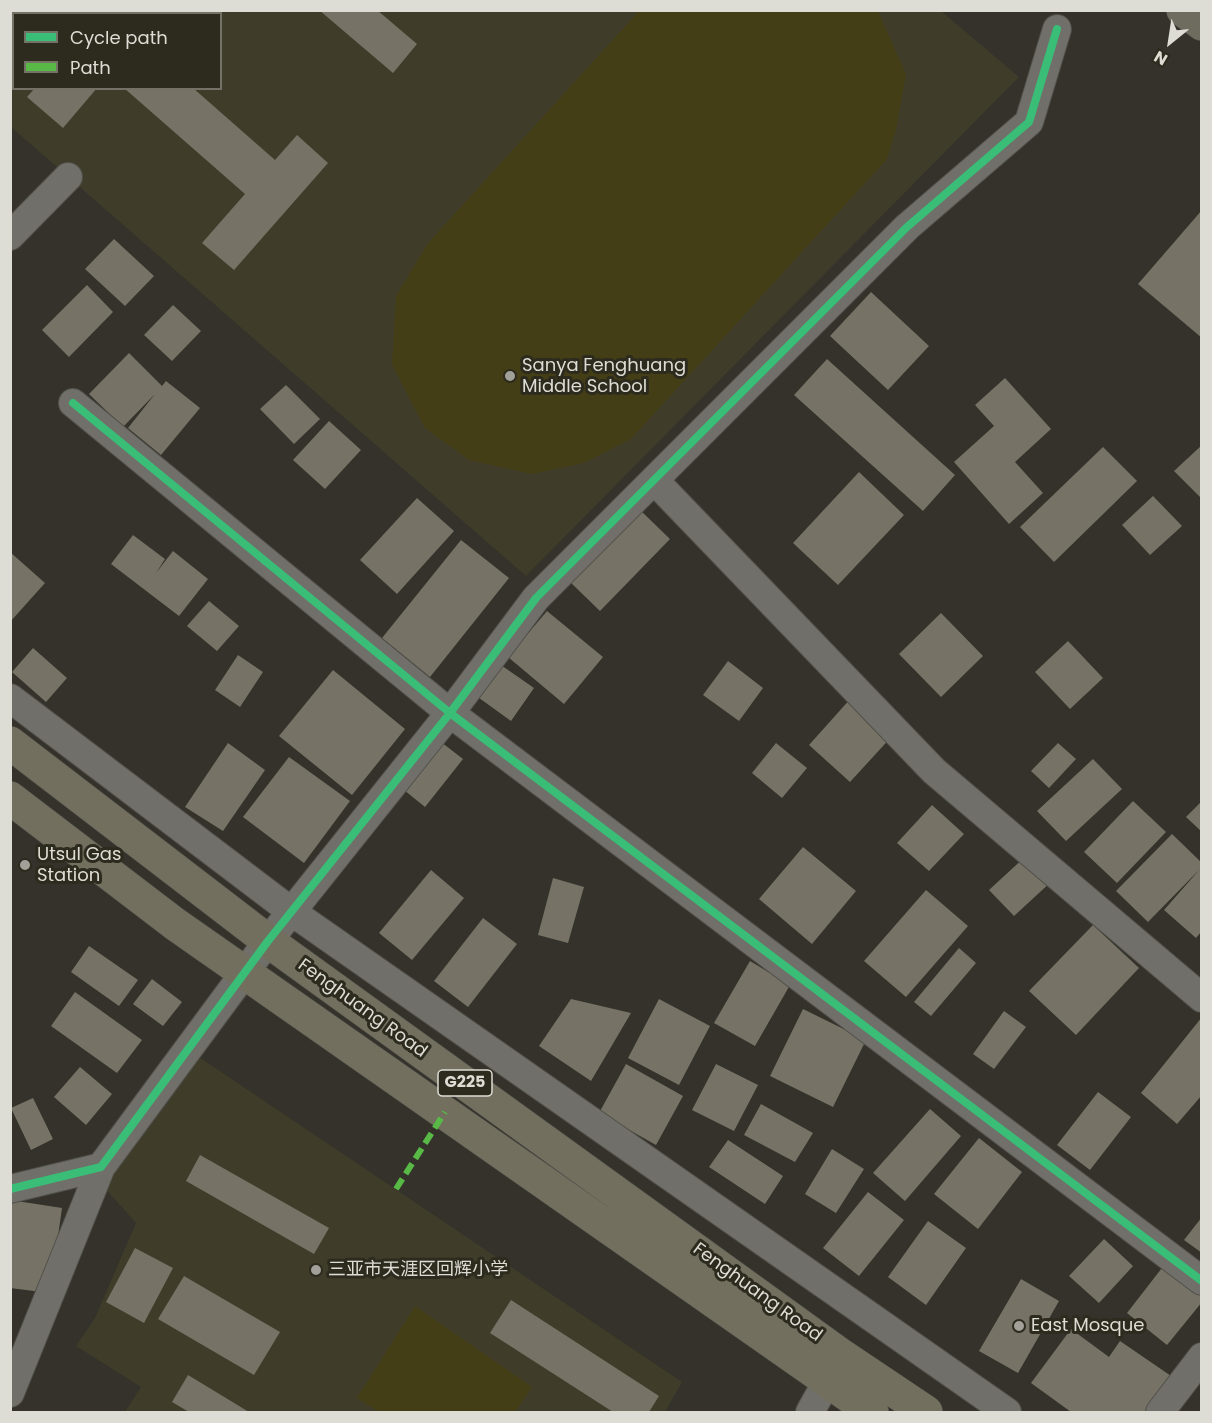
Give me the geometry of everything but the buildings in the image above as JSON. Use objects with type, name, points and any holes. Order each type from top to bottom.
[{"type":"highway","name":"Fenghuang Road","points":[[10,743],[268,941],[834,1368],[872,1413]]},
{"type":"highway","name":"Fenghuang Road","points":[[10,798],[175,924],[245,973],[834,1368],[926,1413]]},
{"type":"main road","points":[[1183,10],[1202,24]]},
{"type":"street","points":[[10,1394],[101,1167],[268,941],[450,713],[536,598],[907,227],[1029,122],[1057,29]]},
{"type":"street","points":[[10,236],[68,177]]},
{"type":"street","points":[[73,403],[450,713],[1202,1281]]},
{"type":"street","points":[[654,480],[934,771],[1202,998]]},
{"type":"street","points":[[10,698],[292,912],[1007,1413]]},
{"type":"street","points":[[10,1189],[101,1167]]},
{"type":"street","points":[[1160,1413],[1202,1357]]},
{"type":"street","points":[[810,1413],[834,1368]]},
{"type":"shaded area","name":"Sanya Fenghuang Middle School","points":[[11,11],[941,11],[1019,77],[526,576],[11,127]]},
{"type":"shaded area","points":[[639,11],[878,11],[906,74],[896,130],[887,159],[631,439],[584,463],[532,474],[469,460],[425,428],[392,365],[396,296],[428,243]]},
{"type":"shaded area","name":"三亚市天涯区回辉小学","points":[[193,1053],[682,1382],[665,1412],[125,1412],[141,1387],[76,1346],[95,1318],[136,1223],[102,1185]]},
{"type":"shaded area","points":[[415,1306],[532,1387],[515,1412],[379,1412],[357,1398]]},
{"type":"marked path","points":[[396,1189],[445,1112]]},
{"type":"cycle path","points":[[10,1189],[101,1167],[268,941],[450,713],[536,598],[907,227],[1029,122],[1057,29]]},
{"type":"cycle path","points":[[73,403],[450,713],[1202,1281]]},
{"type":"place","name":"Sanya Fenghuang Middle School","points":[[510,376]]},
{"type":"place","name":"Utsul Gas Station","points":[[25,865]]},
{"type":"place","name":"三亚市天涯区回辉小学","points":[[316,1270]]},
{"type":"place","name":"East Mosque","points":[[1019,1326]]}]
